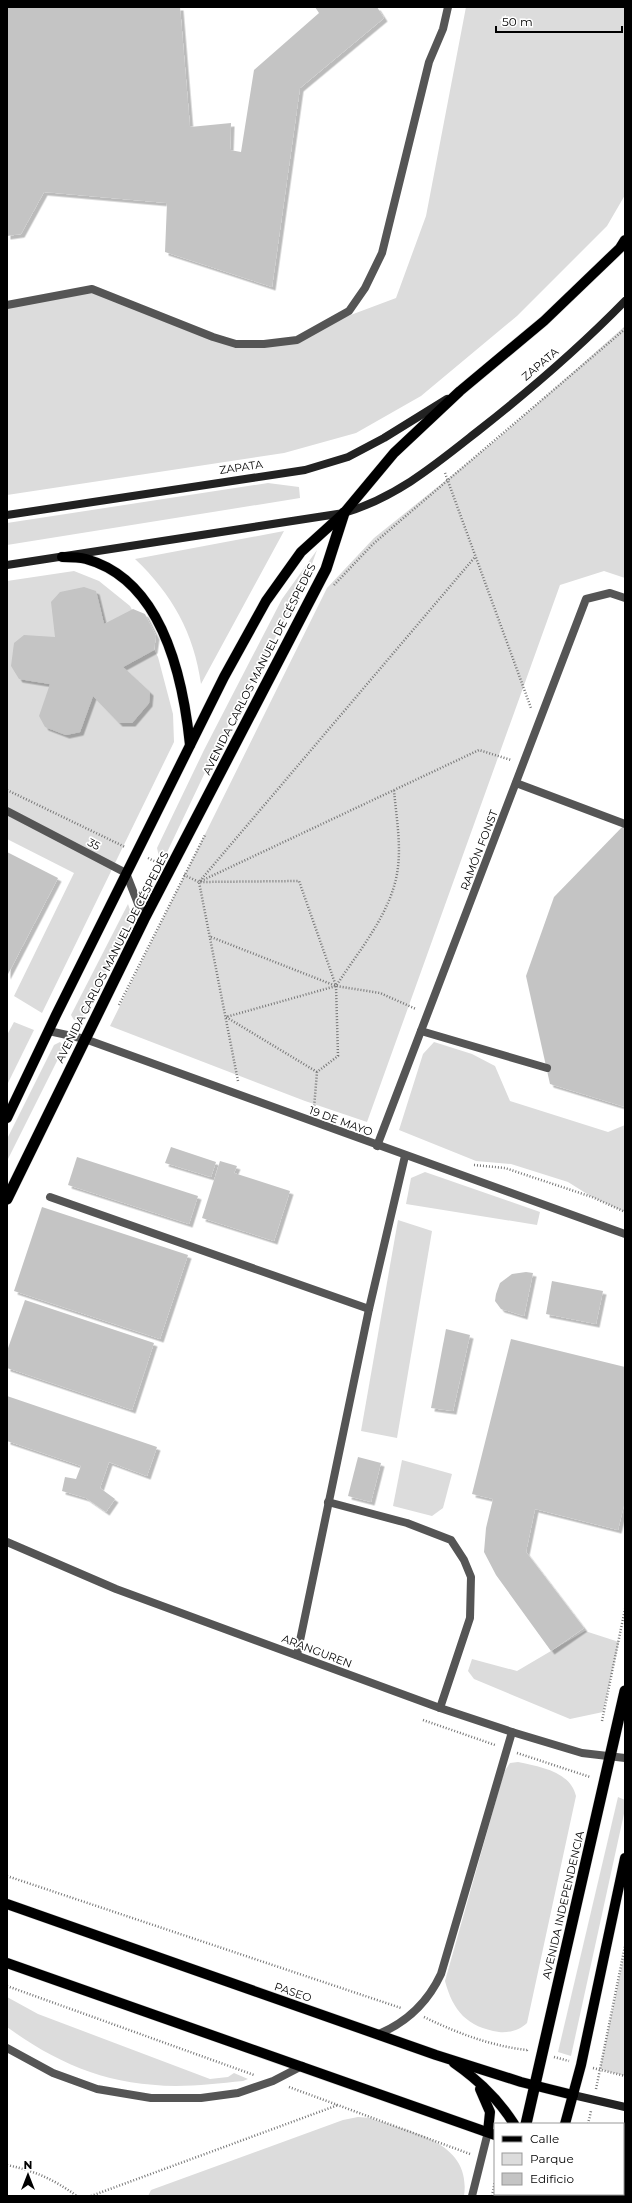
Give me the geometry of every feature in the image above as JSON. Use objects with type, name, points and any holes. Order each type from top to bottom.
[{"type":"highway","name":"AVENIDA CARLOS MANUEL DE CÉSPEDES","points":[[7,1199],[144,919],[326,569],[344,513]]},
{"type":"highway","name":"AVENIDA INDEPENDENCIA","points":[[526,2123],[625,1691]]},
{"type":"main road","name":"ZAPATA","points":[[344,513],[394,453],[460,391],[544,321],[623,244]]},
{"type":"main road","name":"ZAPATA","points":[[7,565],[344,513],[370,505],[409,484],[440,461],[581,345],[625,301]]},
{"type":"main road","name":"ZAPATA","points":[[7,515],[136,494],[306,470],[348,457],[384,438],[460,391]]},
{"type":"main road","name":"AVENIDA CARLOS MANUEL DE CÉSPEDES","points":[[7,1118],[190,745],[266,601],[301,552],[344,513]]},
{"type":"main road","points":[[62,557],[85,558],[119,575],[130,584],[150,608],[165,635],[174,662],[186,711],[190,745]]},
{"type":"main road","points":[[565,2123],[574,2095],[625,1858]]},
{"type":"main road","name":"PASEO","points":[[7,1904],[446,2058],[574,2095]]},
{"type":"main road","points":[[7,1963],[491,2134],[490,2112],[476,2080]]},
{"type":"main road","points":[[446,2058],[476,2080],[500,2105],[513,2123]]},
{"type":"main road","points":[[574,2095],[625,2107]]},
{"type":"street","points":[[7,306],[92,289],[213,337],[236,344],[264,344],[298,340],[348,311],[365,288],[382,253],[428,62],[443,29],[448,7]]},
{"type":"street","name":"RAMÓN FONST","points":[[377,1146],[586,599],[610,593],[625,598]]},
{"type":"street","points":[[516,782],[625,824]]},
{"type":"street","name":"35","points":[[7,811],[126,873]]},
{"type":"street","points":[[126,873],[144,919]]},
{"type":"street","name":"19 DE MAYO","points":[[49,1031],[85,1039],[377,1146],[625,1234]]},
{"type":"street","points":[[421,1031],[547,1068]]},
{"type":"street","points":[[297,1655],[369,1309],[405,1156]]},
{"type":"street","points":[[50,1197],[369,1309]]},
{"type":"street","points":[[328,1502],[407,1523],[451,1540],[464,1560],[471,1577],[470,1618],[440,1708]]},
{"type":"street","name":"ARANGUREN","points":[[7,1542],[116,1588],[440,1708],[582,1753],[611,1755],[625,1758]]},
{"type":"street","points":[[379,2034],[398,2025],[414,2012],[434,1988],[441,1974],[512,1732]]},
{"type":"street","points":[[7,2048],[53,2073],[96,2089],[151,2098],[201,2098],[238,2092],[273,2081],[302,2066]]},
{"type":"street","points":[[472,2196],[491,2134]]},
{"type":"path","points":[[330,590],[373,544],[625,329]]},
{"type":"path","points":[[440,461],[538,725]]},
{"type":"path","points":[[199,882],[475,557]]},
{"type":"path","points":[[199,882],[479,750],[523,763]]},
{"type":"path","points":[[7,790],[199,882],[299,881],[336,986],[338,1056],[317,1072],[314,1108]]},
{"type":"path","points":[[226,1017],[336,986],[380,918],[395,885],[398,866],[394,790]]},
{"type":"path","points":[[117,1010],[206,833]]},
{"type":"path","points":[[199,882],[239,1080],[234,1094]]},
{"type":"path","points":[[210,936],[336,986],[380,993],[428,1014]]},
{"type":"path","points":[[226,1017],[317,1072]]},
{"type":"path","points":[[239,1080],[246,1082]]},
{"type":"path","points":[[307,1105],[321,1110]]},
{"type":"path","points":[[468,1163],[505,1168],[592,1197],[625,1212]]},
{"type":"path","points":[[7,1876],[414,2012],[470,2037],[492,2044],[527,2050]]},
{"type":"path","points":[[600,2069],[625,1946]]},
{"type":"path","points":[[92,2196],[338,2105]]},
{"type":"path","points":[[7,2165],[32,2170],[59,2182],[77,2196]]},
{"type":"path","points":[[492,2196],[494,2186]]},
{"type":"green space","points":[[466,7],[625,7],[625,195],[607,226],[517,316],[421,396],[356,433],[284,453],[7,495],[7,303],[92,289],[236,344],[297,340],[324,325],[396,298],[426,216]]},
{"type":"green space","points":[[625,326],[625,578],[604,571],[560,585],[367,1122],[305,1101],[110,1026],[327,588],[374,538],[496,440]]},
{"type":"green space","points":[[268,483],[299,487],[300,498],[7,545],[7,523]]},
{"type":"green space","points":[[284,531],[201,684],[198,665],[187,631],[170,600],[160,586],[135,559]]},
{"type":"green space","points":[[317,550],[306,580],[219,743],[161,865],[157,848],[204,750],[282,599]]},
{"type":"green space","points":[[74,571],[99,581],[130,606],[158,657],[173,714],[174,742],[42,1013],[14,996],[74,873],[7,839],[7,581]]},
{"type":"green space","points":[[128,904],[133,919],[81,1020],[74,1020],[71,1015]]},
{"type":"green space","points":[[14,1022],[34,1030],[7,1085],[7,1035]]},
{"type":"green space","points":[[60,1042],[63,1045],[62,1051],[7,1161],[7,1139],[54,1045]]},
{"type":"green space","points":[[434,1042],[472,1054],[495,1066],[510,1101],[608,1132],[625,1125],[625,1212],[592,1197],[568,1182],[511,1164],[476,1161],[399,1130],[423,1054]]},
{"type":"green space","points":[[425,1172],[540,1212],[537,1225],[406,1204],[411,1178]]},
{"type":"green space","points":[[398,1220],[432,1231],[397,1438],[361,1431]]},
{"type":"green space","points":[[402,1460],[452,1474],[443,1508],[432,1516],[393,1506]]},
{"type":"green space","points":[[585,1631],[619,1642],[603,1712],[570,1719],[474,1679],[468,1671],[472,1659],[517,1671]]},
{"type":"green space","points":[[518,1762],[544,1768],[561,1776],[568,1781],[576,1796],[527,2023],[521,2028],[507,2032],[499,2032],[478,2026],[463,2016],[452,2001],[445,1981],[504,1772],[510,1763]]},
{"type":"green space","points":[[618,1797],[625,1800],[625,1809],[571,2056],[558,2052]]},
{"type":"green space","points":[[625,1951],[625,2076],[600,2069]]},
{"type":"green space","points":[[7,1997],[38,2014],[210,2079],[228,2077],[234,2073],[248,2079],[243,2081],[193,2086],[152,2085],[129,2082],[87,2071],[47,2053],[7,2027]]},
{"type":"green space","points":[[358,2117],[370,2118],[419,2134],[448,2151],[458,2163],[464,2177],[464,2196],[148,2196],[151,2190],[343,2120]]},
{"type":"building","points":[[7,7],[180,7],[190,127],[231,123],[230,150],[241,152],[254,70],[319,13],[315,7],[377,7],[384,18],[300,88],[272,287],[165,252],[167,203],[44,192],[21,234],[7,236]]},
{"type":"building","points":[[84,587],[96,591],[104,624],[133,609],[145,614],[156,636],[154,650],[123,667],[150,692],[149,703],[132,723],[119,723],[93,696],[80,732],[66,735],[45,727],[39,716],[50,684],[19,679],[11,666],[14,643],[24,635],[55,637],[51,602],[60,592]]},
{"type":"building","points":[[625,824],[625,1107],[550,1084],[526,976],[554,897]]},
{"type":"building","points":[[7,852],[58,878],[7,976]]},
{"type":"building","points":[[171,1147],[216,1162],[211,1177],[165,1163]]},
{"type":"building","points":[[77,1157],[198,1196],[189,1224],[68,1185]]},
{"type":"building","points":[[220,1161],[237,1166],[234,1173],[290,1191],[274,1241],[202,1218]]},
{"type":"building","points":[[42,1207],[188,1255],[160,1339],[14,1291]]},
{"type":"building","points":[[526,1272],[533,1273],[524,1316],[501,1309],[495,1301],[500,1283],[512,1274]]},
{"type":"building","points":[[552,1281],[603,1291],[596,1324],[546,1314]]},
{"type":"building","points":[[25,1300],[154,1343],[132,1410],[7,1368],[7,1351]]},
{"type":"building","points":[[446,1329],[470,1335],[453,1411],[431,1408]]},
{"type":"building","points":[[511,1339],[625,1367],[625,1501],[618,1530],[535,1509],[526,1552],[584,1628],[551,1651],[496,1575],[484,1552],[486,1528],[493,1499],[472,1494]]},
{"type":"building","points":[[7,1396],[157,1447],[147,1476],[109,1462],[100,1488],[115,1499],[106,1512],[86,1498],[62,1491],[65,1477],[76,1479],[81,1466],[7,1441]]},
{"type":"building","points":[[358,1457],[381,1463],[371,1502],[348,1496]]}]
